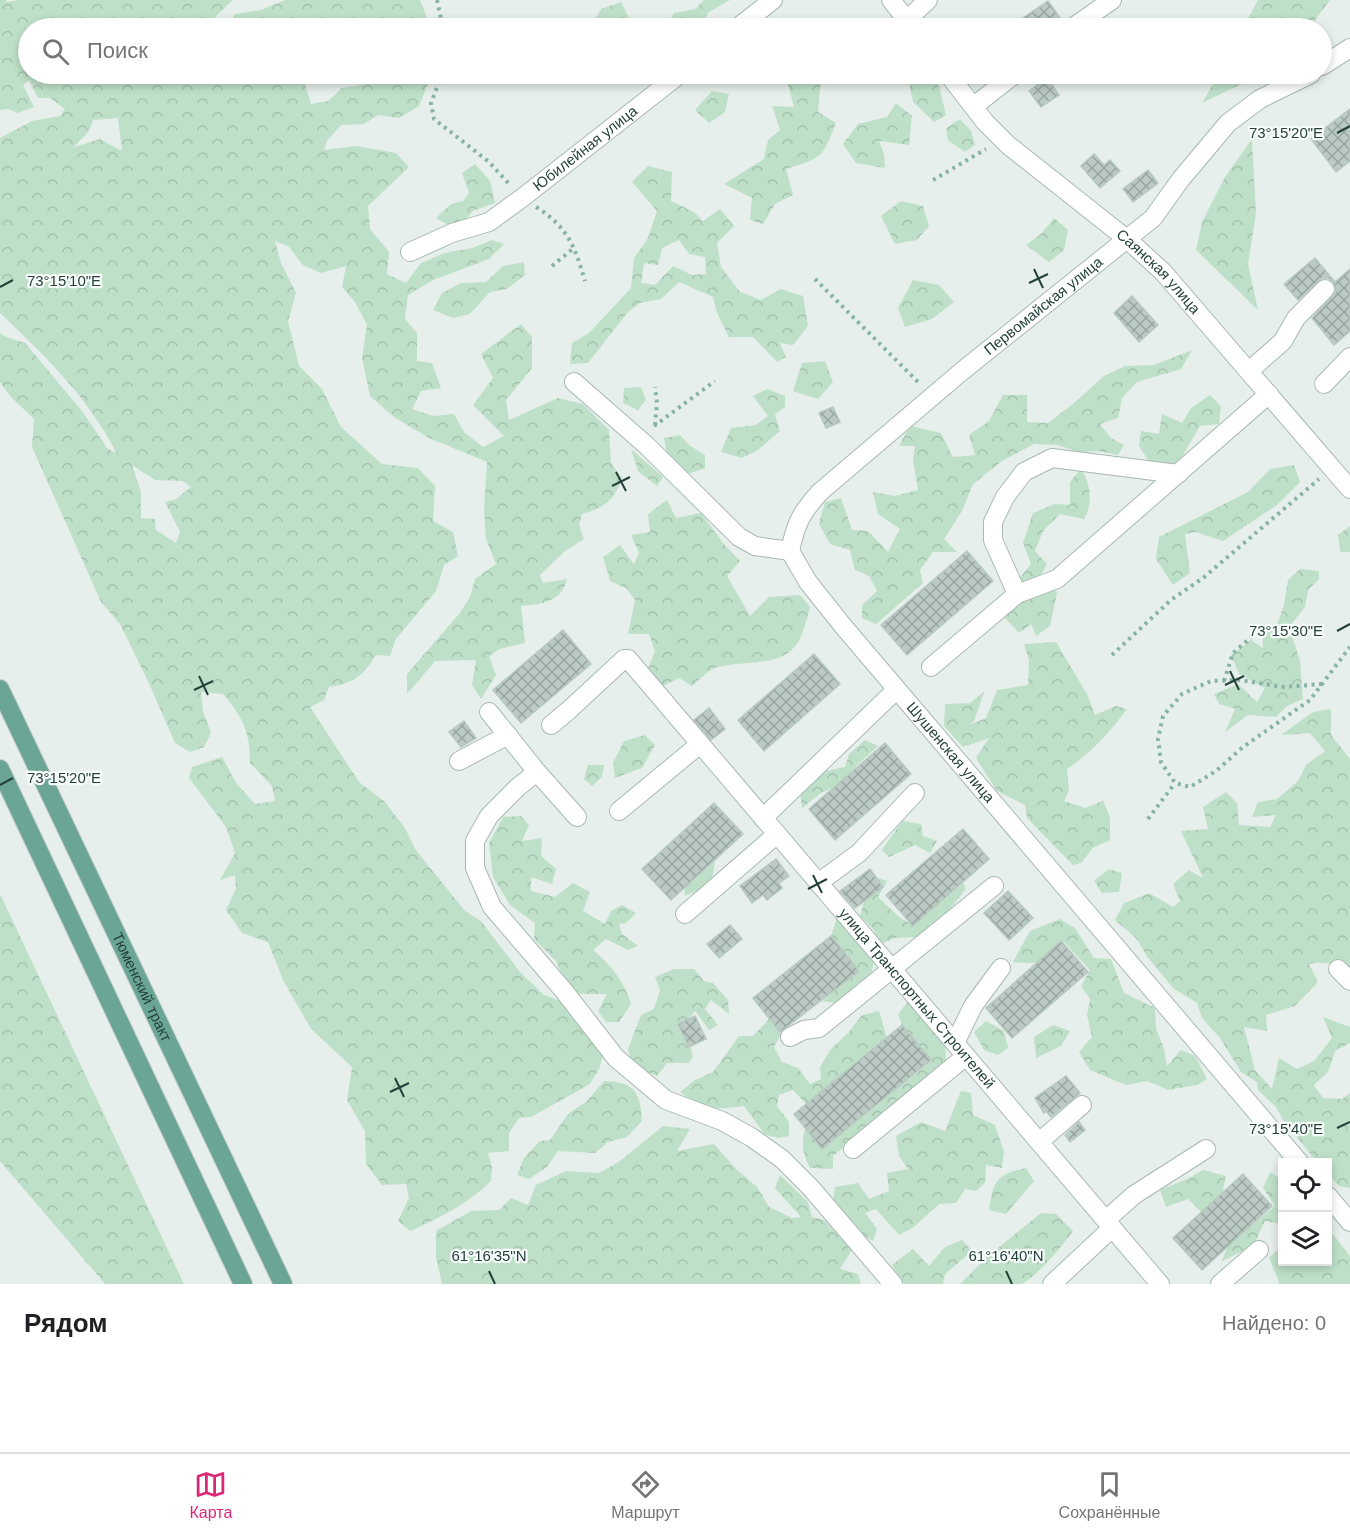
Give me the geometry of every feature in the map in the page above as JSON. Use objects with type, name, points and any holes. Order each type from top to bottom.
[{"type":"main road","name":"Тюменский тракт","points":[[0,689],[283,1284]]},
{"type":"main road","points":[[0,769],[243,1284]]},
{"type":"street","points":[[750,18],[773,0]]},
{"type":"street","points":[[891,0],[905,18]]},
{"type":"street","points":[[914,18],[928,0]]},
{"type":"street","points":[[1086,18],[1112,0]]},
{"type":"street","points":[[1332,60],[1350,48]]},
{"type":"street","name":"Юбилейная улица","points":[[410,252],[452,233],[489,222],[663,84]]},
{"type":"street","name":"Саянская улица","points":[[956,84],[1003,140],[1128,240],[1163,272],[1350,489]]},
{"type":"street","points":[[974,106],[1002,84]]},
{"type":"street","name":"Первомайская улица","points":[[790,551],[795,529],[804,510],[820,492],[961,372],[1153,218],[1181,179],[1228,123],[1260,99],[1291,84]]},
{"type":"street","points":[[1250,371],[1283,340],[1296,318],[1325,289]]},
{"type":"street","points":[[1324,384],[1350,357]]},
{"type":"street","points":[[574,382],[646,445],[739,537],[755,546],[790,551]]},
{"type":"street","points":[[931,667],[1017,594],[1057,579],[1269,394]]},
{"type":"street","points":[[1017,594],[993,540],[993,522],[1005,497],[1024,472],[1052,458],[1178,474]]},
{"type":"street","name":"Шушенская улица","points":[[790,551],[808,582],[896,690],[1296,1158]]},
{"type":"street","name":"улица Транспортных Строителей","points":[[551,725],[626,658],[1160,1284]]},
{"type":"street","points":[[763,818],[896,690]]},
{"type":"street","points":[[489,712],[577,817]]},
{"type":"street","points":[[459,761],[507,735]]},
{"type":"street","points":[[619,811],[700,744]]},
{"type":"street","points":[[537,772],[489,816],[475,841],[475,868],[492,907],[564,991],[616,1059],[666,1100],[722,1121],[751,1137],[782,1160],[811,1188],[893,1284]]},
{"type":"street","points":[[818,883],[859,854],[915,793]]},
{"type":"street","points":[[685,914],[777,834]]},
{"type":"street","points":[[790,1037],[804,1030],[819,1028],[994,886]]},
{"type":"street","points":[[853,1149],[960,1049],[974,1006],[1001,968]]},
{"type":"street","points":[[1039,1142],[1082,1104]]},
{"type":"street","points":[[1052,1284],[1134,1195],[1206,1149]]},
{"type":"street","points":[[1332,1199],[1347,1212]]},
{"type":"street","points":[[1220,1284],[1259,1250]]},
{"type":"path","points":[[437,0],[441,18]]},
{"type":"path","points":[[438,84],[431,103],[434,119],[489,162],[522,198],[565,231],[575,247],[585,281]]},
{"type":"path","points":[[933,180],[1003,140]]},
{"type":"path","points":[[552,266],[575,247]]},
{"type":"path","points":[[815,279],[932,397]]},
{"type":"path","points":[[654,426],[715,381]]},
{"type":"path","points":[[646,445],[654,426],[657,403],[655,387]]},
{"type":"path","points":[[1112,655],[1171,600],[1203,578],[1331,468]]},
{"type":"path","points":[[1224,681],[1233,652],[1256,633]]},
{"type":"path","points":[[1322,684],[1284,687],[1239,680],[1211,681],[1182,694],[1162,716],[1158,739],[1161,762],[1175,783],[1190,787],[1216,771],[1243,747],[1310,700],[1350,647]]},
{"type":"path","points":[[1148,819],[1175,783]]},
{"type":"green space","points":[[0,0],[6,0],[6,2],[19,0],[233,0],[214,18],[18,18],[18,84],[24,84],[34,107],[18,113],[8,109],[0,110]]},
{"type":"green space","points":[[285,0],[420,0],[427,18],[233,18],[235,14],[261,10]]},
{"type":"green space","points":[[704,0],[730,0],[709,12],[705,18],[671,18],[674,13],[695,9]]},
{"type":"green space","points":[[1258,0],[1330,0],[1316,18],[1248,18]]},
{"type":"green space","points":[[621,2],[629,18],[596,18],[601,9]]},
{"type":"green space","points":[[31,84],[305,84],[311,104],[328,101],[342,88],[366,84],[428,84],[419,106],[399,118],[378,115],[364,124],[341,125],[327,141],[324,150],[356,146],[396,153],[409,167],[368,206],[370,229],[389,252],[387,274],[406,283],[421,263],[445,253],[472,248],[492,240],[504,244],[489,259],[433,280],[408,295],[405,319],[417,333],[417,361],[432,363],[441,388],[421,391],[412,409],[433,416],[454,414],[464,432],[483,447],[504,436],[473,405],[493,378],[481,354],[521,324],[532,337],[532,368],[506,400],[509,420],[558,398],[583,404],[609,430],[611,463],[622,478],[619,486],[608,502],[582,514],[579,525],[584,539],[565,551],[540,575],[543,583],[567,579],[561,593],[543,603],[521,606],[525,643],[500,649],[489,656],[496,675],[481,699],[472,685],[476,660],[435,661],[407,694],[407,674],[460,613],[470,597],[475,579],[496,564],[486,539],[484,508],[487,462],[429,438],[394,417],[370,396],[362,358],[367,325],[355,302],[342,287],[346,266],[321,273],[303,265],[289,247],[275,241],[281,263],[296,293],[288,321],[299,366],[322,389],[341,427],[382,464],[418,468],[435,486],[433,521],[453,532],[458,556],[444,565],[436,591],[396,639],[390,656],[376,655],[357,677],[345,684],[329,687],[324,700],[310,707],[359,782],[384,801],[405,828],[415,849],[465,911],[481,921],[520,972],[544,995],[566,1003],[604,1049],[600,1067],[590,1084],[531,1117],[519,1118],[509,1133],[509,1151],[488,1153],[492,1167],[491,1181],[454,1209],[410,1231],[398,1221],[409,1198],[406,1184],[382,1185],[366,1164],[365,1131],[347,1100],[352,1067],[311,1029],[283,980],[268,942],[242,933],[226,910],[236,889],[235,875],[220,880],[235,853],[226,827],[189,778],[192,767],[222,757],[236,783],[255,804],[275,801],[272,786],[250,763],[249,742],[244,726],[236,710],[223,694],[201,692],[203,711],[211,733],[204,747],[190,752],[175,743],[120,624],[101,602],[32,447],[34,419],[11,397],[0,382],[0,333],[25,343],[82,411],[107,448],[117,454],[80,396],[0,313],[0,138],[32,121],[60,116],[65,109],[50,98],[38,98]],"holes":[[[118,118],[122,151],[100,139],[74,147],[89,131],[93,120]],[[132,465],[155,480],[183,481],[191,487],[176,499],[165,502],[180,532],[176,543],[156,530],[155,519],[141,518],[141,492]]]},
{"type":"green space","points":[[820,84],[818,112],[836,123],[827,144],[819,155],[786,169],[793,195],[775,204],[763,224],[750,220],[752,198],[724,184],[764,159],[768,140],[780,130],[772,106],[794,107],[788,85]]},
{"type":"green space","points":[[909,84],[937,84],[946,115],[934,122],[913,102]]},
{"type":"green space","points":[[1213,84],[1241,84],[1202,103]]},
{"type":"green space","points":[[712,91],[729,94],[725,112],[709,123],[695,110]]},
{"type":"green space","points":[[896,103],[912,116],[909,145],[879,141],[884,154],[885,168],[856,163],[843,144],[858,124],[887,117]]},
{"type":"green space","points":[[960,119],[971,131],[975,145],[965,152],[948,140],[946,128]]},
{"type":"green space","points":[[1252,139],[1256,213],[1248,264],[1258,310],[1196,250],[1202,222],[1225,177]]},
{"type":"green space","points":[[475,164],[490,181],[495,203],[473,211],[463,223],[448,225],[436,218],[451,204],[463,201],[469,193],[462,173]]},
{"type":"green space","points":[[648,166],[672,172],[671,201],[694,212],[703,221],[720,209],[734,226],[717,243],[721,267],[740,292],[761,300],[781,289],[803,296],[808,326],[793,345],[780,343],[786,357],[777,362],[753,337],[729,337],[717,313],[713,297],[679,282],[661,299],[640,303],[627,313],[588,363],[570,364],[572,343],[589,333],[631,288],[634,258],[648,238],[657,211],[632,182]],"holes":[[[679,240],[689,254],[705,257],[706,274],[692,275],[673,266],[655,285],[641,283],[644,263],[658,265],[662,248]]]},
{"type":"green space","points":[[901,201],[923,206],[929,226],[917,240],[895,244],[881,216]]},
{"type":"green space","points":[[1054,218],[1068,230],[1064,250],[1049,262],[1026,245],[1041,234]]},
{"type":"green space","points":[[524,262],[525,275],[507,289],[490,292],[470,314],[453,318],[433,310],[442,293],[461,283],[486,282],[503,266]]},
{"type":"green space","points":[[913,280],[939,285],[954,302],[932,319],[905,327],[898,308]]},
{"type":"green space","points":[[1192,350],[1181,369],[1137,382],[1122,398],[1118,418],[1100,424],[1111,438],[1124,445],[1118,455],[1098,451],[1080,452],[1057,445],[1034,444],[1002,461],[973,484],[962,511],[944,539],[957,552],[933,552],[920,570],[923,583],[876,624],[862,618],[862,605],[877,591],[869,576],[855,570],[850,550],[830,544],[819,524],[825,502],[841,498],[852,530],[868,531],[888,552],[900,529],[878,514],[873,492],[895,496],[918,490],[913,460],[915,446],[899,446],[910,426],[941,433],[953,457],[975,455],[969,435],[989,421],[1003,395],[1027,395],[1027,422],[1048,423],[1104,376],[1125,366],[1154,365]]},
{"type":"green space","points":[[825,361],[833,382],[818,399],[793,391],[802,363]]},
{"type":"green space","points":[[641,387],[646,400],[638,410],[623,403],[624,388]]},
{"type":"green space","points":[[767,389],[785,396],[785,407],[775,414],[780,431],[758,450],[742,458],[721,452],[731,428],[756,425],[768,416],[753,396]]},
{"type":"green space","points":[[1210,395],[1221,406],[1219,424],[1200,426],[1177,465],[1159,469],[1148,460],[1139,446],[1141,431],[1159,434],[1162,414],[1182,423],[1191,408]]},
{"type":"green space","points":[[680,435],[689,445],[705,455],[705,468],[688,474],[668,462],[664,438]]},
{"type":"green space","points":[[631,449],[663,477],[657,486],[638,471]]},
{"type":"green space","points":[[1294,465],[1300,482],[1277,505],[1223,541],[1195,532],[1185,534],[1190,573],[1173,585],[1156,559],[1159,537],[1248,492],[1270,469]]},
{"type":"green space","points":[[1081,469],[1090,494],[1089,507],[1084,519],[1060,514],[1043,531],[1035,551],[1047,564],[1041,575],[1021,583],[1019,579],[1031,564],[1023,543],[1033,513],[1055,504],[1070,505],[1070,482]]},
{"type":"green space","points":[[667,500],[676,518],[701,513],[723,543],[740,561],[727,576],[750,616],[769,597],[800,595],[810,607],[802,633],[792,650],[775,659],[715,668],[692,686],[679,678],[663,686],[647,671],[655,651],[649,634],[628,634],[635,600],[626,588],[610,581],[603,557],[620,545],[634,564],[639,553],[631,535],[650,532],[648,514]]},
{"type":"green space","points":[[1350,526],[1350,552],[1340,552],[1338,535]]},
{"type":"green space","points":[[1300,569],[1319,571],[1319,579],[1308,590],[1305,607],[1289,627],[1300,661],[1303,699],[1287,706],[1276,717],[1248,715],[1225,732],[1235,709],[1219,704],[1214,694],[1238,684],[1257,702],[1265,688],[1239,674],[1231,655],[1251,640],[1263,648],[1262,626],[1277,625],[1284,605],[1288,580]]},
{"type":"green space","points":[[1052,587],[1057,593],[1050,626],[1036,636],[1031,624],[1019,633],[1004,617],[1030,592]]},
{"type":"green space","points":[[1056,642],[1087,694],[1095,715],[1116,706],[1127,709],[1100,742],[1067,769],[1069,790],[1064,801],[1085,808],[1103,801],[1110,817],[1110,840],[1093,848],[1081,863],[1073,865],[1027,818],[1025,805],[997,791],[976,758],[989,738],[963,747],[944,726],[945,704],[970,703],[984,692],[974,721],[969,725],[986,718],[997,690],[1028,685],[1029,660],[1024,644]]},
{"type":"green space","points":[[1331,709],[1331,735],[1350,759],[1350,974],[1341,967],[1331,964],[1309,964],[1318,982],[1295,1006],[1266,1015],[1267,1031],[1244,1027],[1255,1070],[1272,1089],[1279,1058],[1297,1069],[1314,1061],[1332,1038],[1323,1017],[1350,1027],[1350,1043],[1335,1051],[1328,1072],[1314,1085],[1323,1098],[1342,1099],[1350,1093],[1350,1188],[1339,1186],[1332,1178],[1332,1158],[1314,1158],[1283,1120],[1276,1107],[1258,1090],[1257,1082],[1241,1072],[1220,1038],[1202,1018],[1197,1003],[1174,989],[1148,958],[1136,938],[1115,920],[1124,903],[1149,893],[1173,907],[1180,901],[1173,884],[1189,870],[1203,878],[1181,831],[1208,829],[1203,807],[1226,792],[1237,803],[1239,825],[1270,827],[1276,815],[1252,817],[1258,802],[1277,799],[1298,781],[1306,765],[1325,751],[1310,733],[1281,735],[1313,712]]},
{"type":"green space","points":[[645,735],[655,745],[642,768],[615,778],[613,763],[624,741]]},
{"type":"green space","points":[[865,740],[878,746],[857,765],[842,784],[821,793],[802,808],[800,791],[825,771],[845,767],[849,754]]},
{"type":"green space","points":[[588,765],[604,765],[602,777],[592,786],[584,779]]},
{"type":"green space","points":[[521,816],[529,825],[522,841],[542,838],[541,856],[556,869],[552,884],[531,877],[531,891],[555,897],[573,883],[590,892],[583,911],[605,924],[611,911],[622,905],[636,913],[626,923],[619,924],[622,934],[638,946],[628,950],[606,939],[593,950],[616,974],[631,1004],[619,1022],[606,1022],[598,1011],[607,994],[576,994],[566,984],[556,961],[534,939],[535,923],[510,905],[493,877],[489,843],[503,817]]},
{"type":"green space","points":[[902,821],[921,824],[923,836],[937,841],[930,853],[915,845],[889,857],[882,850]]},
{"type":"green space","points":[[715,859],[713,875],[708,884],[685,896],[684,887]]},
{"type":"green space","points":[[1109,869],[1122,873],[1119,892],[1102,893],[1094,881]]},
{"type":"green space","points":[[878,878],[887,881],[878,897],[899,917],[914,926],[963,883],[966,889],[942,919],[917,937],[895,938],[881,944],[873,929],[860,916],[870,881]]},
{"type":"green space","points":[[0,894],[184,1284],[105,1284],[0,1161]]},
{"type":"green space","points":[[837,917],[874,959],[872,972],[836,1003],[822,1001],[859,971],[831,936]]},
{"type":"green space","points":[[1060,919],[1075,928],[1094,958],[1111,959],[1124,993],[1155,1008],[1156,1028],[1164,1049],[1167,1066],[1181,1050],[1195,1056],[1207,1079],[1197,1085],[1168,1090],[1147,1081],[1126,1085],[1090,1070],[1079,1052],[1092,1037],[1087,1015],[1090,999],[1081,986],[1090,970],[1064,942],[1054,954],[1042,961],[1013,962],[1030,931]]},
{"type":"green space","points":[[674,969],[694,969],[704,981],[713,983],[728,1000],[729,1014],[711,1000],[705,1009],[718,1025],[709,1030],[695,1011],[684,1025],[693,1057],[689,1063],[667,1063],[657,1076],[632,1066],[628,1049],[641,1015],[654,1009],[660,990],[655,977]]},
{"type":"green space","points":[[908,1002],[945,1041],[946,1062],[833,1156],[833,1169],[810,1168],[803,1148],[806,1128],[823,1148],[931,1061],[902,1025],[898,1014]]},
{"type":"green space","points":[[879,1011],[887,1038],[806,1104],[793,1090],[779,1095],[777,1106],[789,1122],[789,1136],[779,1138],[765,1135],[744,1106],[710,1107],[680,1092],[695,1080],[713,1072],[739,1036],[753,1036],[769,1019],[781,1034],[774,1047],[782,1062],[798,1068],[810,1084],[821,1079],[820,1067],[830,1050],[849,1032],[862,1015]]},
{"type":"green space","points":[[986,1021],[1004,1031],[1008,1048],[998,1055],[984,1050],[974,1032]]},
{"type":"green space","points":[[1053,1025],[1070,1031],[1061,1046],[1036,1058],[1034,1037]]},
{"type":"green space","points":[[604,1081],[623,1084],[634,1091],[640,1103],[642,1121],[627,1137],[608,1142],[595,1153],[558,1151],[547,1167],[529,1179],[517,1175],[524,1158],[540,1141],[550,1140],[568,1114],[587,1101]]},
{"type":"green space","points":[[961,1091],[971,1093],[973,1115],[995,1125],[1004,1152],[1002,1168],[986,1165],[985,1183],[976,1191],[965,1189],[956,1203],[939,1204],[914,1227],[899,1235],[876,1209],[865,1213],[877,1229],[873,1241],[854,1230],[833,1202],[835,1187],[858,1183],[869,1199],[889,1191],[887,1173],[908,1169],[899,1156],[896,1136],[921,1122],[945,1131]]},
{"type":"green space","points":[[663,1126],[690,1129],[677,1151],[714,1144],[736,1169],[757,1187],[769,1207],[792,1218],[801,1217],[775,1188],[780,1175],[808,1202],[812,1217],[824,1220],[852,1250],[840,1269],[858,1274],[861,1284],[442,1284],[436,1257],[436,1231],[471,1211],[499,1210],[511,1198],[528,1205],[536,1185],[566,1171],[599,1173],[620,1161]]},
{"type":"green space","points":[[1026,1168],[1034,1181],[1006,1214],[989,1210],[992,1192],[998,1181],[1008,1173]]},
{"type":"green space","points":[[1203,1170],[1226,1176],[1222,1194],[1201,1212],[1188,1199],[1166,1207],[1160,1190]]},
{"type":"green space","points":[[1270,1172],[1278,1177],[1278,1223],[1265,1221],[1253,1246],[1222,1261],[1228,1245],[1275,1206],[1263,1188]]},
{"type":"green space","points":[[1041,1213],[1056,1214],[1073,1231],[1041,1269],[1021,1284],[960,1284],[987,1257]]},
{"type":"green space","points":[[1332,1233],[1350,1256],[1350,1284],[1278,1284],[1269,1257],[1278,1250],[1278,1266],[1332,1266]]},
{"type":"green space","points":[[962,1240],[972,1251],[945,1274],[943,1284],[904,1284],[892,1265],[913,1249],[929,1266],[945,1247]]},
{"type":"building","points":[[1048,1],[1060,18],[1023,18]]},
{"type":"building","points":[[1039,84],[1051,84],[1059,95],[1041,107],[1029,91]]},
{"type":"building","points":[[1350,109],[1350,161],[1336,172],[1311,139]]},
{"type":"building","points":[[1094,154],[1104,165],[1110,160],[1120,171],[1100,188],[1081,166]]},
{"type":"building","points":[[1148,170],[1158,183],[1133,202],[1123,189]]},
{"type":"building","points":[[1315,258],[1335,282],[1350,269],[1350,331],[1334,345],[1312,318],[1336,291],[1333,282],[1328,278],[1322,278],[1298,300],[1284,284]]},
{"type":"building","points":[[1132,296],[1158,325],[1139,342],[1114,313]]},
{"type":"building","points":[[833,407],[840,422],[826,428],[819,413]]},
{"type":"building","points":[[967,551],[993,581],[907,655],[881,625]]},
{"type":"building","points":[[563,630],[591,664],[521,723],[493,690]]},
{"type":"building","points":[[814,654],[840,684],[764,751],[738,720]]},
{"type":"building","points":[[709,708],[725,729],[711,740],[694,720]]},
{"type":"building","points":[[464,721],[476,738],[461,747],[449,732]]},
{"type":"building","points":[[885,743],[911,774],[835,840],[809,809]]},
{"type":"building","points":[[714,803],[743,834],[671,900],[642,869]]},
{"type":"building","points":[[963,829],[989,859],[913,926],[886,895]]},
{"type":"building","points":[[776,859],[789,876],[779,883],[782,888],[767,900],[763,895],[752,903],[740,886]]},
{"type":"building","points":[[870,869],[883,887],[855,908],[840,891]]},
{"type":"building","points":[[1008,891],[1033,918],[1009,940],[984,913]]},
{"type":"building","points":[[730,925],[742,939],[719,958],[707,944]]},
{"type":"building","points":[[831,936],[859,971],[780,1032],[753,998]]},
{"type":"building","points":[[1061,941],[1088,972],[1012,1038],[986,1008]]},
{"type":"building","points":[[695,1016],[706,1039],[689,1047],[678,1024]]},
{"type":"building","points":[[902,1025],[931,1060],[822,1149],[794,1114]]},
{"type":"building","points":[[1066,1076],[1080,1093],[1051,1117],[1046,1111],[1044,1113],[1035,1098]]},
{"type":"building","points":[[1079,1122],[1085,1130],[1070,1142],[1065,1135]]},
{"type":"building","points":[[1243,1174],[1272,1206],[1202,1270],[1173,1238]]}]
